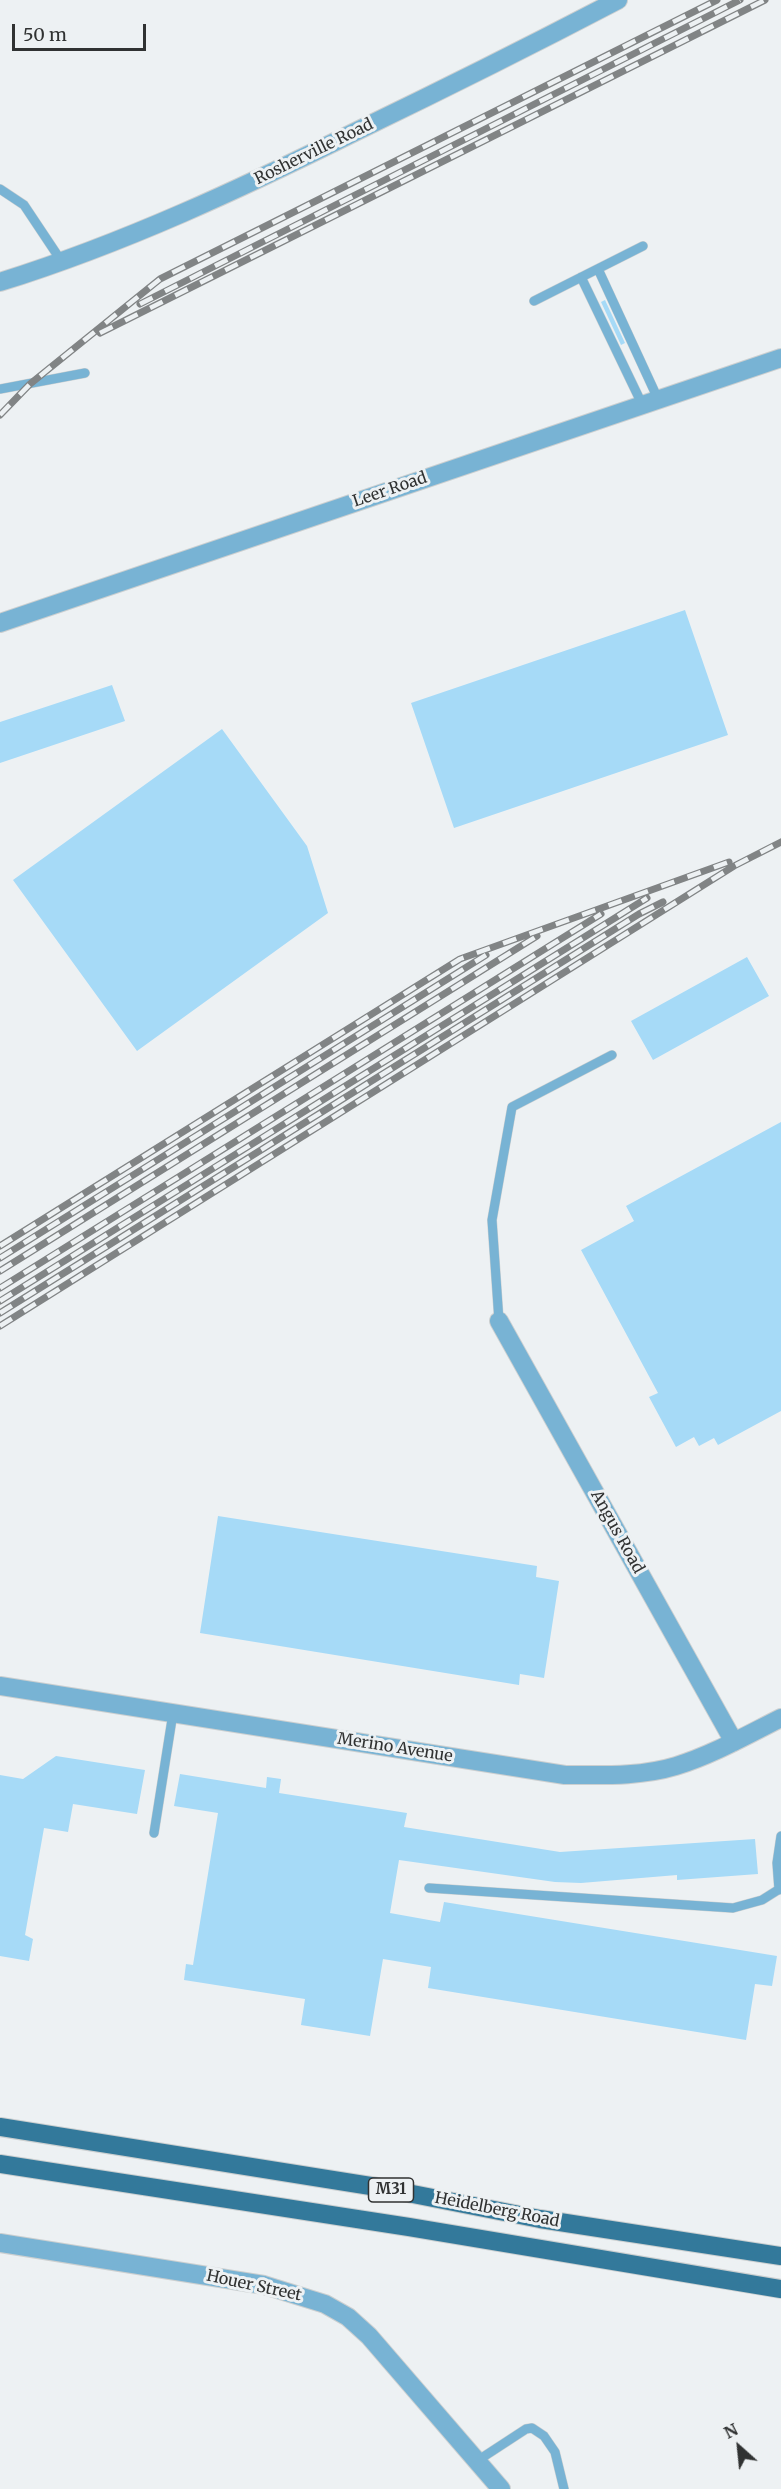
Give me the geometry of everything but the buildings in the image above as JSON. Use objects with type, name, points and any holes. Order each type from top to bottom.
[{"type":"main road","name":"Heidelberg Road","points":[[0,2127],[377,2187],[540,2219],[781,2256]]},
{"type":"main road","name":"Heidelberg Road","points":[[0,2164],[398,2225],[781,2289]]},
{"type":"street","name":"Rosherville Road","points":[[0,282],[62,262],[133,235],[264,177],[519,52],[618,0]]},
{"type":"street","name":"Leer Road","points":[[0,623],[781,358]]},
{"type":"street","name":"Angus Road","points":[[500,1322],[734,1742]]},
{"type":"street","name":"Merino Avenue","points":[[0,1686],[565,1775],[649,1772],[676,1766],[734,1742],[781,1718]]},
{"type":"street","name":"Houer Street","points":[[0,2243],[264,2285],[325,2304],[348,2317],[369,2336],[501,2489]]},
{"type":"lane","points":[[0,189],[24,205],[62,262]]},
{"type":"lane","points":[[534,301],[643,246]]},
{"type":"lane","points":[[598,269],[650,402]]},
{"type":"lane","points":[[581,277],[650,402]]},
{"type":"lane","points":[[0,388],[85,373]]},
{"type":"lane","points":[[500,1322],[492,1220],[512,1107],[612,1055]]},
{"type":"lane","points":[[154,1833],[173,1713]]},
{"type":"lane","points":[[429,1888],[733,1908],[762,1900],[780,1889],[777,1863],[781,1836]]},
{"type":"lane","points":[[477,2461],[526,2429],[532,2428],[544,2436],[558,2458],[561,2483],[564,2489]]},
{"type":"railway","points":[[0,415],[30,384],[160,279],[717,0]]},
{"type":"railway","points":[[140,304],[740,0]]},
{"type":"railway","points":[[100,333],[765,0]]},
{"type":"railway","points":[[0,1326],[734,866],[781,842]]},
{"type":"railway","points":[[0,1246],[460,959],[729,862]]},
{"type":"railway","points":[[0,1301],[647,898]]},
{"type":"railway","points":[[0,1313],[639,914],[663,902]]},
{"type":"railway","points":[[0,1288],[601,914]]},
{"type":"railway","points":[[0,1271],[537,936]]},
{"type":"railway","points":[[0,1258],[486,955]]}]
